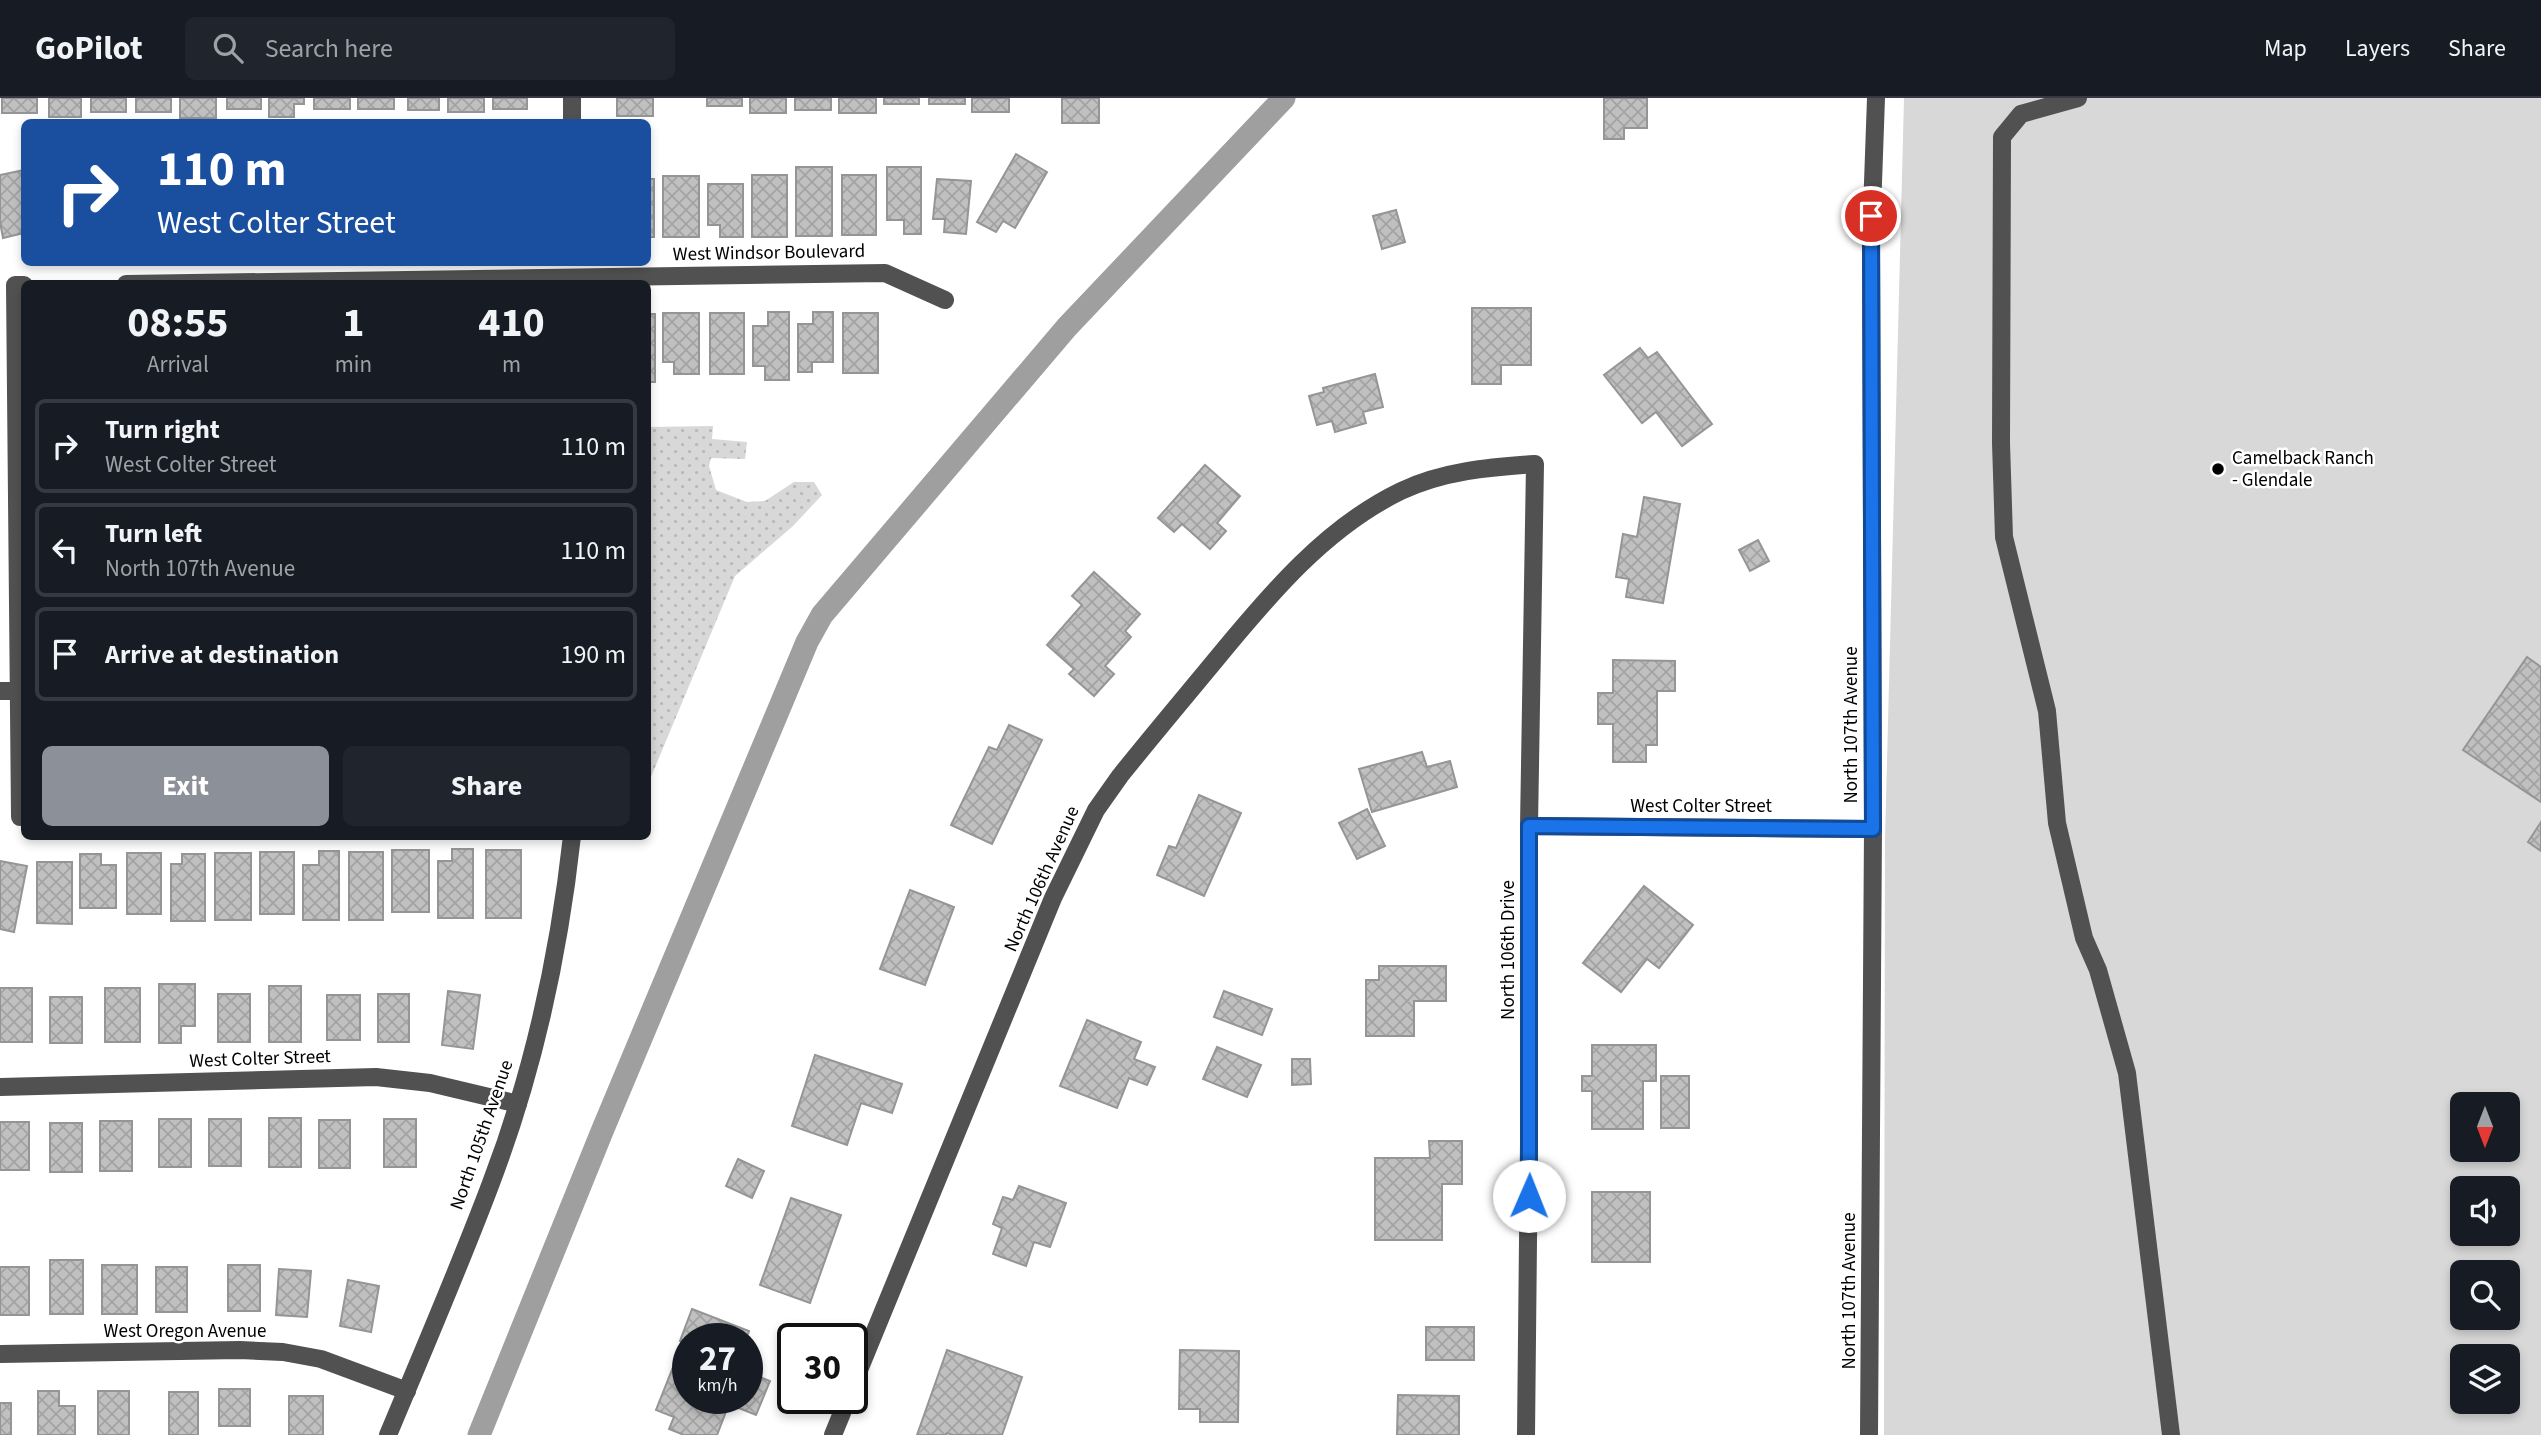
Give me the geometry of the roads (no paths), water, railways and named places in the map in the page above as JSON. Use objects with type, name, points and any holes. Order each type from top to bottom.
[{"type":"street","points":[[572,98],[572,119]]},
{"type":"street","name":"North 107th Avenue","points":[[1869,1435],[1873,829],[1871,239],[1876,98]]},
{"type":"street","points":[[2078,98],[2021,106],[2002,138],[2001,443],[2004,537],[2047,711],[2057,823],[2084,938],[2098,970],[2127,1073],[2171,1435]]},
{"type":"street","name":"West Windsor Boulevard","points":[[304,280],[572,274],[885,273],[945,300]]},
{"type":"street","points":[[20,285],[21,549],[9,691],[21,807]]},
{"type":"street","name":"North 106th Drive","points":[[1526,1435],[1529,826],[1535,464]]},
{"type":"street","name":"North 106th Avenue","points":[[868,1348],[1059,886],[1096,810],[1120,776],[1284,581],[1323,543],[1366,510],[1403,490],[1449,474],[1492,466],[1535,464]]},
{"type":"street","name":"West Colter Street","points":[[1529,826],[1873,829]]},
{"type":"street","name":"North 105th Avenue","points":[[388,1435],[492,1182],[517,1104],[555,951],[571,840]]},
{"type":"street","name":"West Colter Street","points":[[0,1087],[407,1078],[517,1104]]},
{"type":"street","name":"West Oregon Avenue","points":[[0,1354],[240,1350],[283,1352],[321,1359],[407,1391]]},
{"type":"street","points":[[833,1435],[842,1414]]},
{"type":"waterway","points":[[479,1435],[603,1129],[807,642],[822,615],[1067,327],[1284,98]]},
{"type":"place","name":"Camelback Ranch - Glendale","points":[[2218,469]]}]
